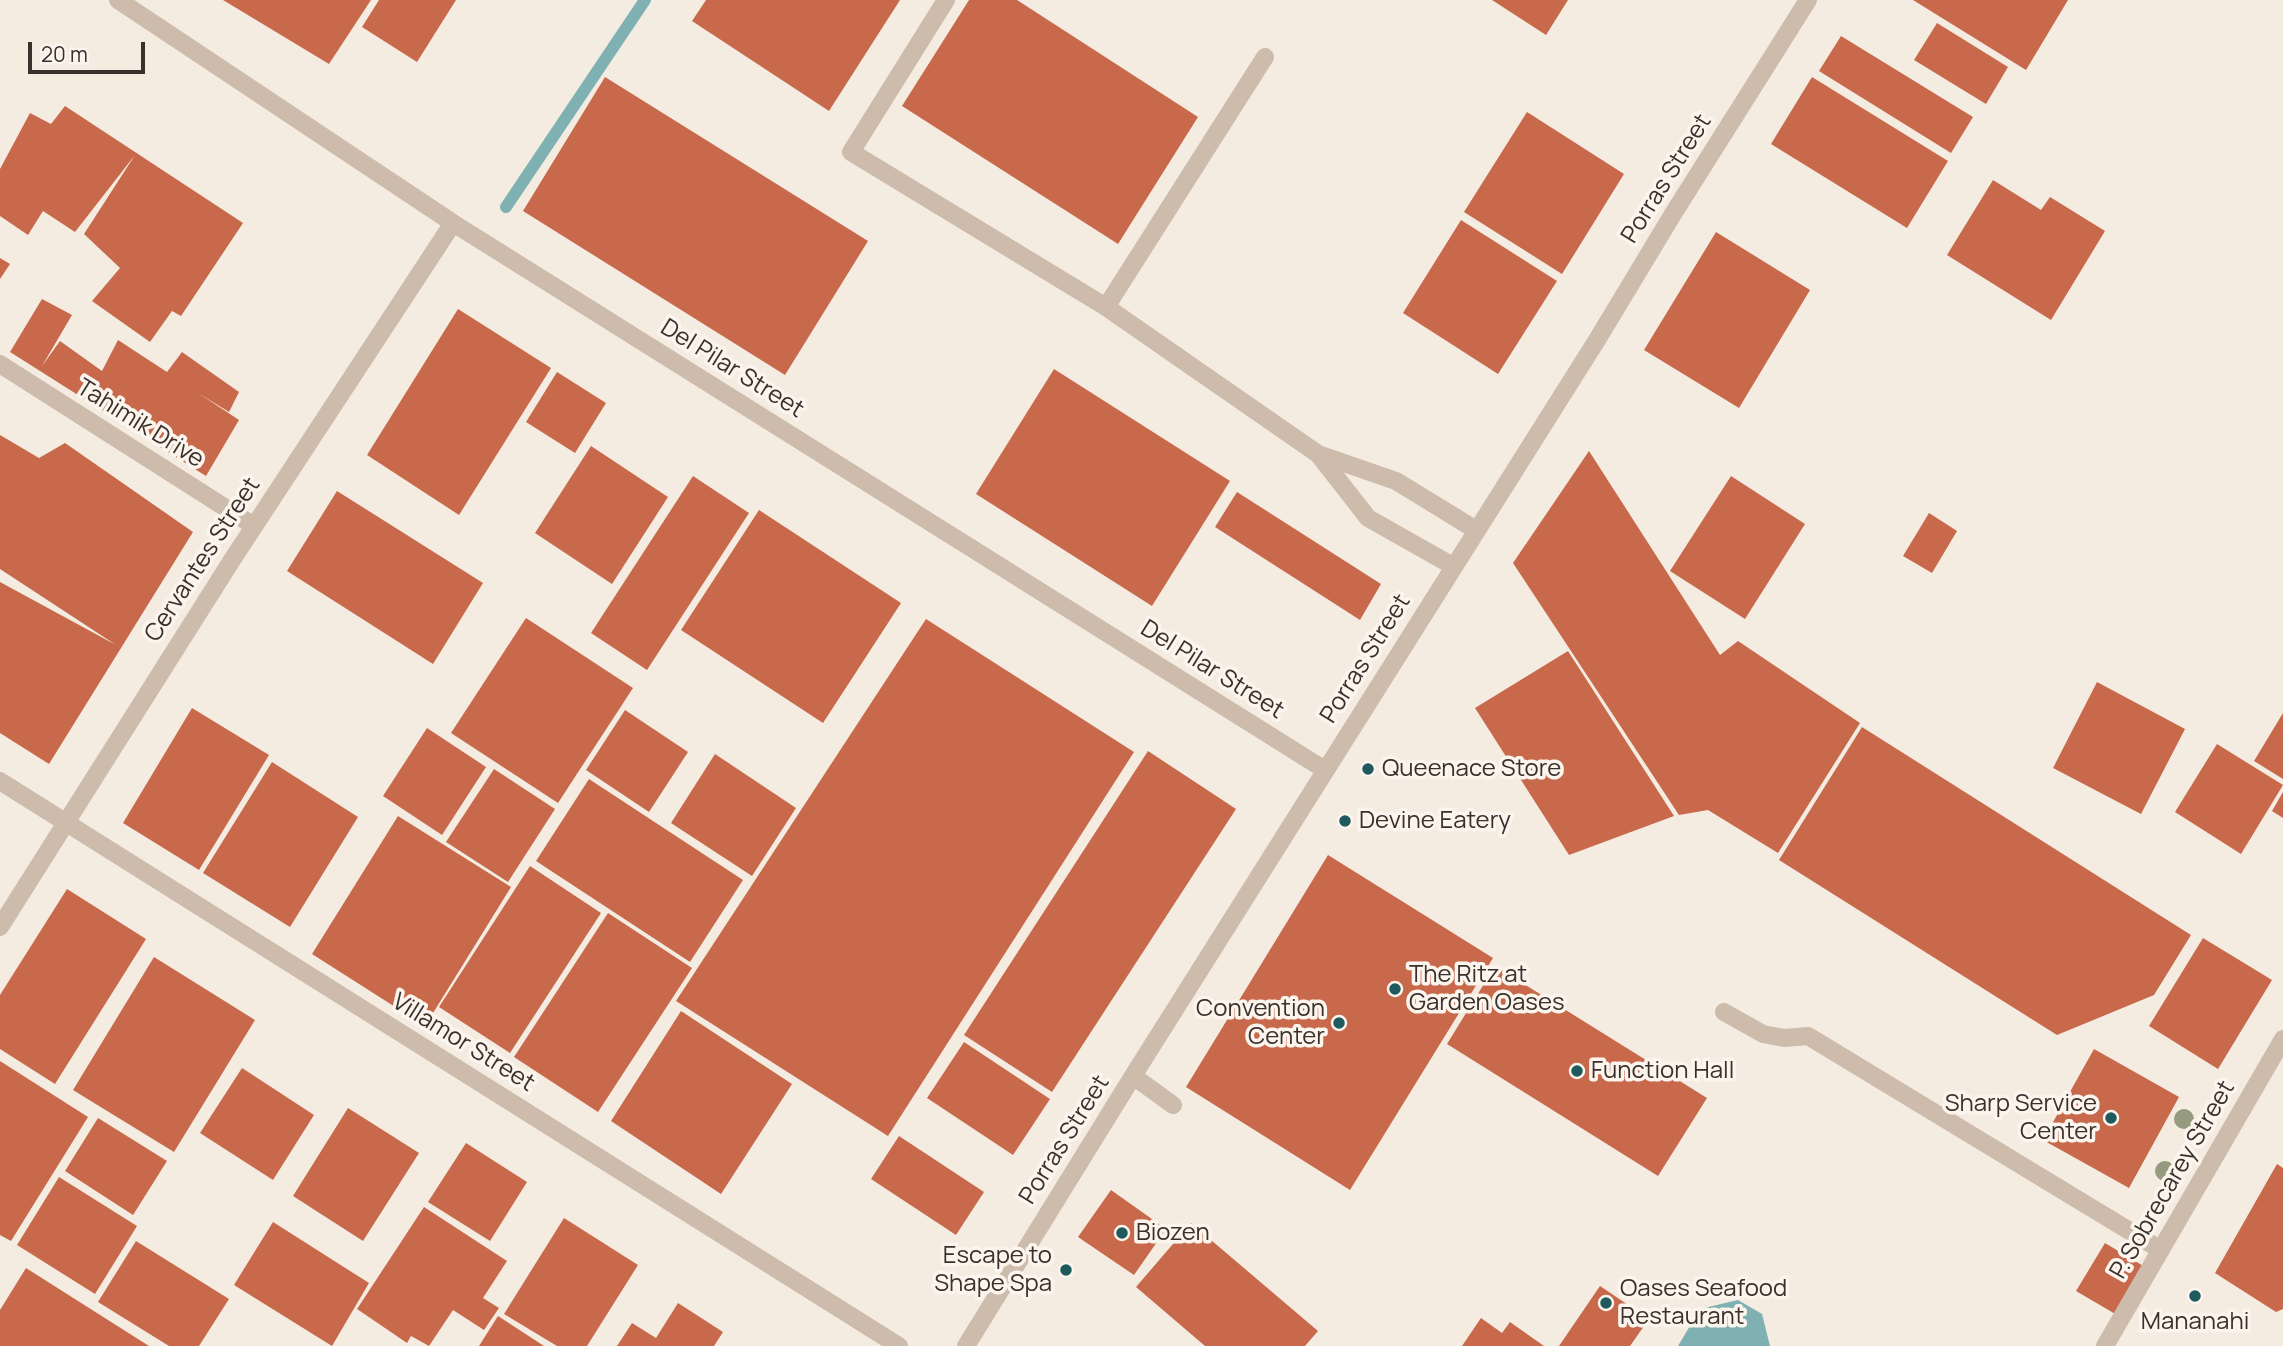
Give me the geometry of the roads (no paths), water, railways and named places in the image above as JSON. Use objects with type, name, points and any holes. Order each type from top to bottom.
[{"type":"street","name":"Del Pilar Street","points":[[118,0],[453,223],[1325,770]]},
{"type":"street","points":[[946,0],[851,152],[1106,307],[1318,454],[1396,481],[1476,530]]},
{"type":"street","name":"Porras Street","points":[[966,1346],[1808,0]]},
{"type":"street","points":[[1106,307],[1265,57]]},
{"type":"street","name":"Cervantes Street","points":[[0,927],[254,526],[453,223]]},
{"type":"street","name":"Tahimik Drive","points":[[0,364],[254,526]]},
{"type":"street","points":[[1318,454],[1368,518],[1453,566]]},
{"type":"street","name":"Villamor Street","points":[[0,781],[899,1346]]},
{"type":"street","points":[[1724,1012],[1763,1034],[1784,1038],[1808,1036],[2161,1250]]},
{"type":"street","name":"P. Sobrecarey Street","points":[[2105,1346],[2283,1039]]},
{"type":"street","points":[[1133,1076],[1173,1105]]},
{"type":"water","points":[[1738,1300],[1762,1314],[1770,1346],[1678,1346],[1700,1309]]},
{"type":"waterway","points":[[506,207],[645,0]]},
{"type":"place","name":"Queenace Store","points":[[1368,769]]},
{"type":"place","name":"Devine Eatery","points":[[1345,821]]},
{"type":"place","name":"The Ritz at Garden Oases","points":[[1395,989]]},
{"type":"place","name":"Convention Center","points":[[1339,1023]]},
{"type":"place","name":"Function Hall","points":[[1577,1071]]},
{"type":"place","name":"Sharp Service Center","points":[[2111,1118]]},
{"type":"place","name":"Biozen","points":[[1122,1233]]},
{"type":"place","name":"Escape to Shape Spa","points":[[1066,1270]]},
{"type":"place","name":"Mananahi","points":[[2195,1296]]},
{"type":"place","name":"Oases Seafood Restaurant","points":[[1606,1303]]}]
